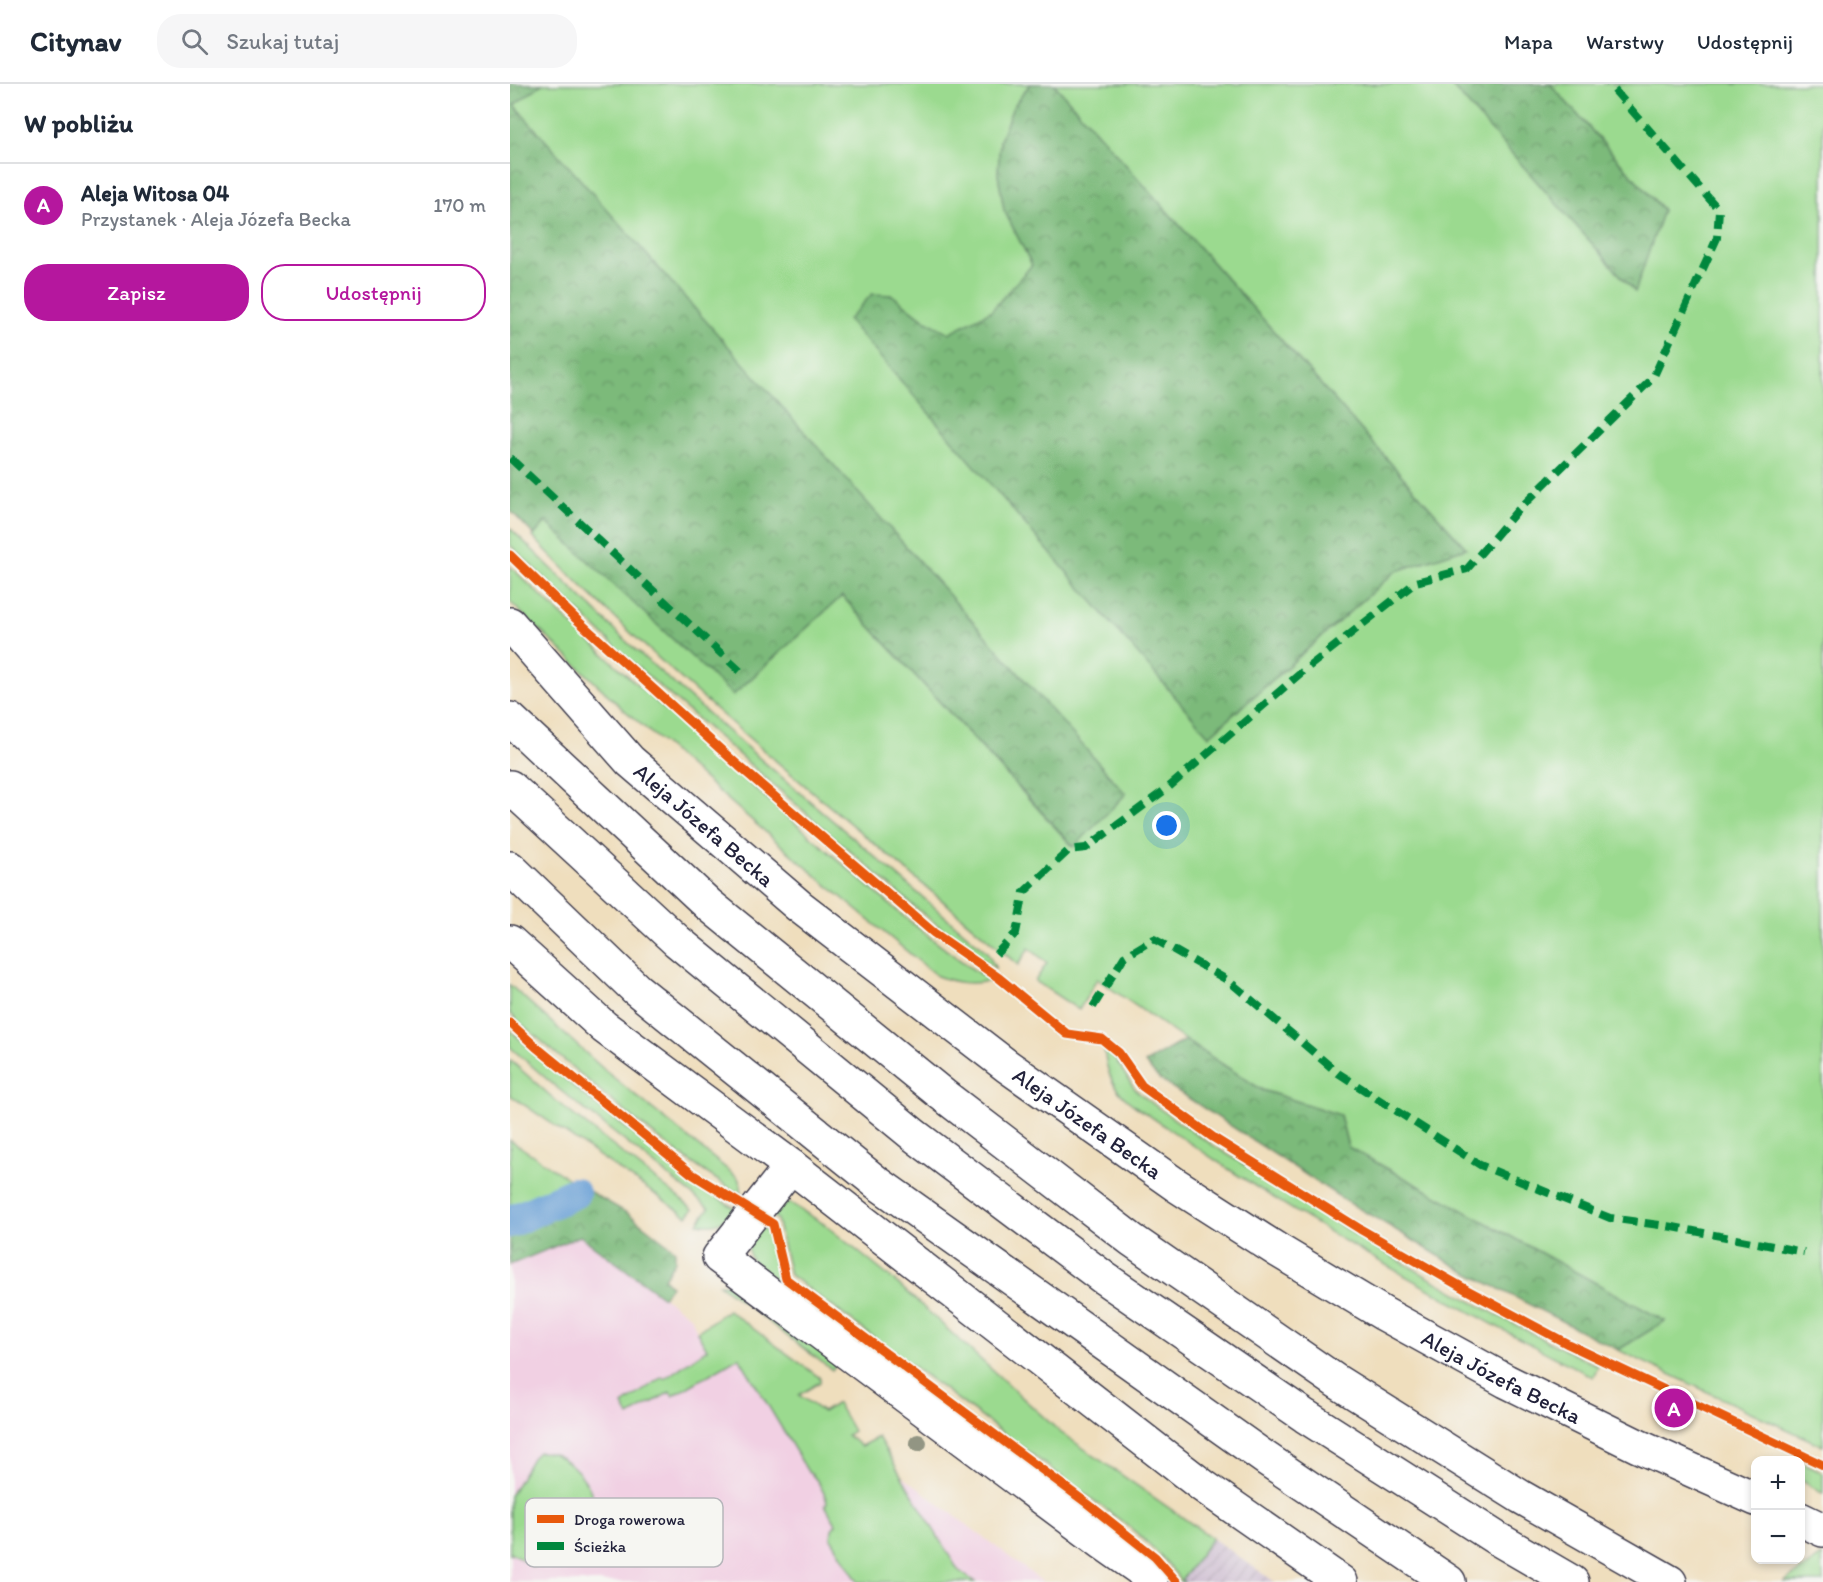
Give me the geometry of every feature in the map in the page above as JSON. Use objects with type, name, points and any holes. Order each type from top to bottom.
[{"type":"main road","name":"Aleja Józefa Becka","points":[[510,624],[630,761],[799,906],[1007,1066],[1176,1185],[1279,1251],[1384,1314],[1506,1381],[1638,1446],[1751,1497]]},
{"type":"main road","points":[[510,660],[630,761]]},
{"type":"main road","points":[[517,726],[708,904],[942,1095],[1132,1240],[1336,1381],[1521,1497],[1670,1582]]},
{"type":"main road","points":[[510,787],[677,941],[915,1136],[1095,1271],[1305,1416],[1496,1538],[1572,1582]]},
{"type":"main road","points":[[510,868],[636,989],[876,1182],[1258,1453],[1449,1582]]},
{"type":"main road","points":[[510,942],[604,1027],[791,1166],[1203,1486],[1341,1582]]},
{"type":"main road","points":[[791,1166],[719,1257],[1103,1544],[1140,1569],[1151,1582]]},
{"type":"main road","points":[[1805,1521],[1823,1530]]},
{"type":"shaded area","points":[[580,1236],[692,1318],[697,1332],[739,1357],[796,1451],[862,1446],[1043,1582],[510,1582],[510,1265]]},
{"type":"shaded area","points":[[1212,1538],[1275,1582],[1184,1582],[1182,1580]]},
{"type":"green space","points":[[510,84],[542,84],[514,105],[1126,794],[1074,847],[842,596],[733,695],[546,522],[534,535],[510,510]]},
{"type":"green space","points":[[542,84],[1030,84],[1013,107],[1000,141],[998,174],[1004,210],[1032,265],[991,311],[949,334],[926,321],[892,295],[1209,736],[1396,571],[1466,548],[1054,84],[1450,84],[1635,291],[1663,210],[1550,84],[1823,84],[1823,1446],[1618,1350],[1665,1321],[1348,1147],[1340,1115],[1262,1090],[1097,979],[1079,1010],[1035,981],[1047,963],[1029,948],[1018,965],[709,704],[649,650],[533,537],[546,521],[733,695],[842,596],[1073,847],[1091,829],[514,105]]},
{"type":"green space","points":[[1030,84],[1054,84],[1466,548],[1396,571],[1209,736],[848,320],[872,294],[892,295],[926,321],[949,333],[991,311],[1032,265],[1004,210],[998,174],[1000,141],[1013,107]]},
{"type":"green space","points":[[1450,84],[1550,84],[1663,210],[1635,292]]},
{"type":"green space","points":[[510,528],[628,643],[987,952],[996,969],[916,908],[627,658],[510,545]]},
{"type":"green space","points":[[510,566],[619,668],[873,891],[990,981],[963,983],[937,976],[828,886],[622,708],[510,602]]},
{"type":"green space","points":[[510,985],[608,1073],[738,1178],[741,1195],[682,1156],[518,1021],[510,1013]]},
{"type":"green space","points":[[510,1030],[581,1093],[707,1191],[736,1209],[719,1222],[698,1223],[709,1208],[556,1087],[510,1047]]},
{"type":"green space","points":[[1185,1040],[1262,1090],[1340,1115],[1348,1147],[1665,1321],[1618,1350],[1464,1271],[1346,1201],[1159,1079],[1145,1063]]},
{"type":"green space","points":[[1104,1048],[1139,1093],[1218,1149],[1389,1254],[1471,1301],[1598,1366],[1593,1377],[1365,1253],[1277,1200],[1166,1127],[1119,1092],[1110,1074]]},
{"type":"green space","points":[[510,1060],[562,1106],[693,1209],[687,1216],[510,1095]]},
{"type":"green space","points":[[510,1140],[573,1182],[510,1209]]},
{"type":"green space","points":[[573,1182],[629,1214],[675,1250],[675,1261],[664,1278],[671,1286],[663,1297],[580,1236],[510,1265],[510,1209]]},
{"type":"green space","points":[[790,1203],[824,1224],[897,1283],[1060,1432],[1212,1538],[1182,1580],[1184,1582],[1181,1582],[1156,1551],[1127,1525],[790,1275],[777,1219],[771,1216],[779,1207]]},
{"type":"green space","points":[[759,1226],[768,1231],[780,1283],[758,1266],[750,1256],[748,1250],[750,1241]]},
{"type":"green space","points":[[719,1284],[733,1284],[839,1360],[832,1370]]},
{"type":"green space","points":[[728,1310],[820,1378],[820,1382],[799,1395],[823,1412],[837,1403],[853,1431],[847,1435],[861,1446],[878,1437],[958,1570],[975,1582],[858,1582],[831,1538],[832,1529],[836,1524],[825,1505],[827,1502],[822,1489],[808,1472],[739,1357],[673,1396],[670,1392],[629,1416],[623,1405],[707,1349],[697,1332]]},
{"type":"green space","points":[[538,1452],[549,1453],[564,1459],[584,1479],[593,1498],[525,1498],[525,1562],[512,1553],[510,1554],[510,1496],[532,1458]]},
{"type":"green space","points":[[1805,1464],[1823,1473],[1823,1494],[1805,1483]]},
{"type":"green space","points":[[1822,1556],[1823,1582],[1784,1582]]},
{"type":"waterway","points":[[510,1222],[574,1193]]},
{"type":"marked path","points":[[996,954],[1016,933],[1024,892],[1069,850],[1086,848],[1169,787],[1302,672],[1416,582],[1467,569],[1516,512],[1653,378],[1717,238],[1719,210],[1609,84]]},
{"type":"marked path","points":[[510,458],[740,671]]},
{"type":"marked path","points":[[1093,1007],[1124,957],[1154,939],[1229,981],[1338,1073],[1480,1165],[1610,1218],[1673,1227],[1804,1252]]},
{"type":"cycle path","points":[[510,555],[576,619],[739,766],[934,933],[999,978],[1067,1034],[1102,1039],[1119,1053],[1142,1086],[1214,1138],[1360,1229],[1467,1290],[1568,1344],[1823,1465]]},
{"type":"cycle path","points":[[510,1023],[536,1047],[692,1174],[773,1224],[786,1279],[1088,1504],[1155,1557],[1177,1582]]},
{"type":"place","name":"Aleja Witosa 04","points":[[1674,1408]]}]
